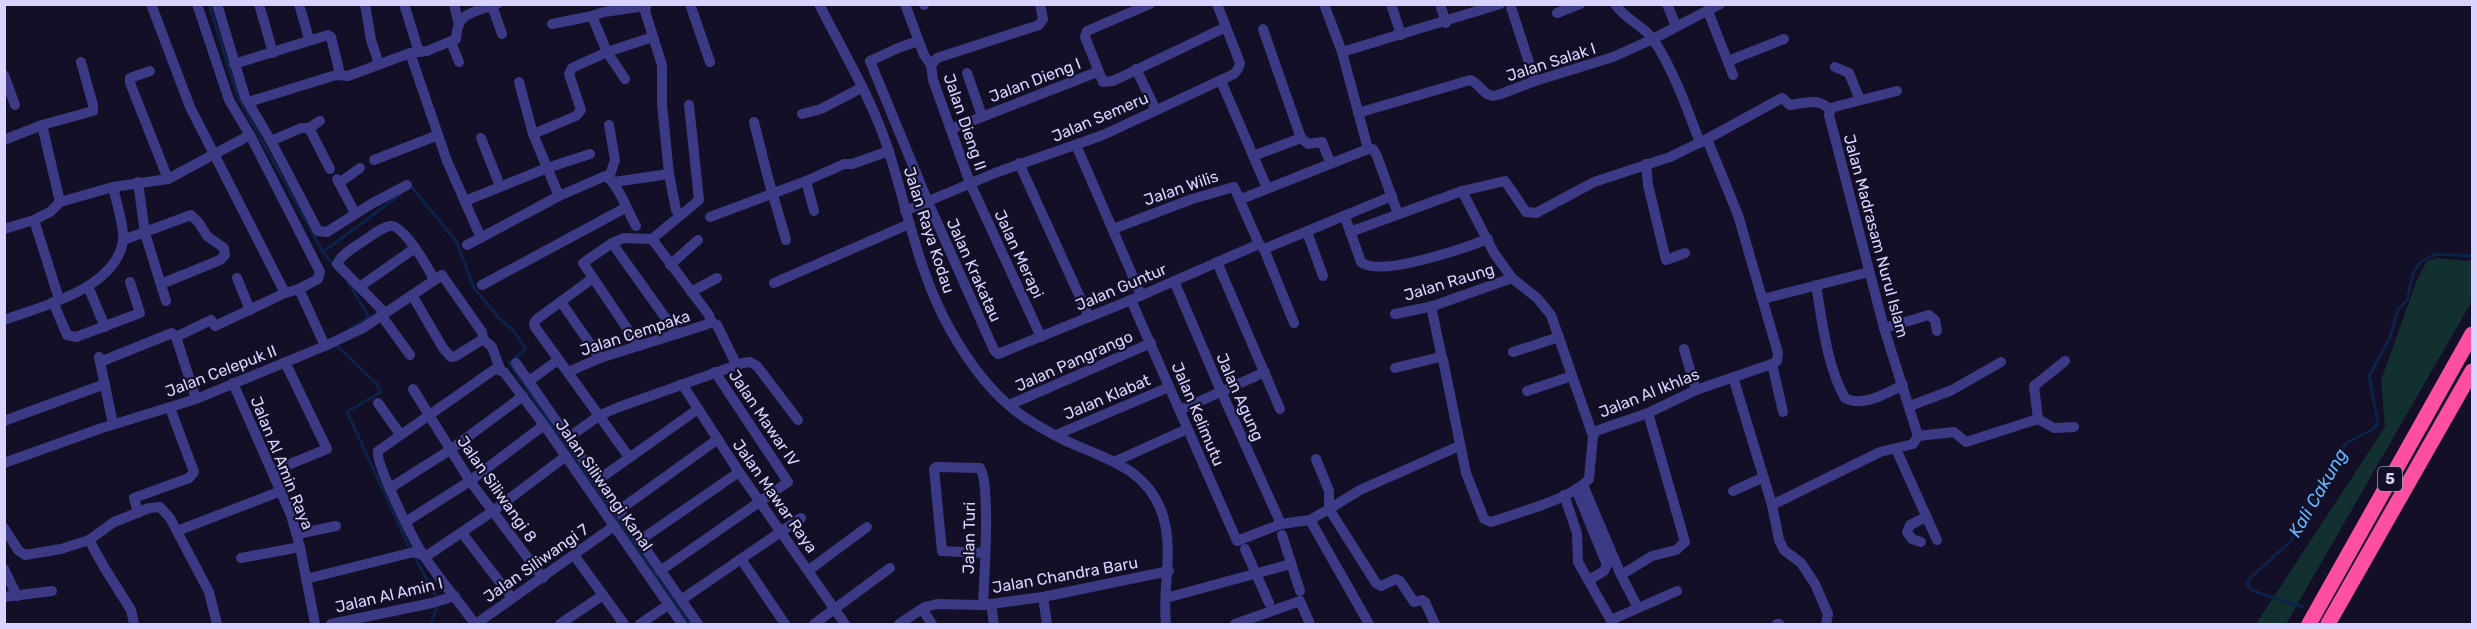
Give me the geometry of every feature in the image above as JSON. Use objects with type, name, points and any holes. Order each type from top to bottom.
[{"type":"highway","name":"5","points":[[2309,624],[2472,334]]},
{"type":"highway","name":"5","points":[[2328,624],[2472,371]]},
{"type":"street","points":[[151,4],[190,107],[285,293]]},
{"type":"street","points":[[176,337],[211,320],[214,326],[285,293],[300,289],[318,279],[320,272],[250,135],[239,99],[197,4]]},
{"type":"street","points":[[217,4],[234,64],[239,99],[271,141],[318,231],[327,232],[355,213],[407,185]]},
{"type":"street","points":[[259,4],[273,53]]},
{"type":"street","points":[[299,4],[309,39]]},
{"type":"street","points":[[365,4],[371,40],[379,64]]},
{"type":"street","points":[[404,4],[438,135],[481,238]]},
{"type":"street","points":[[239,99],[340,74],[348,76],[451,42],[456,39],[458,21],[454,4]]},
{"type":"street","points":[[690,4],[710,62]]},
{"type":"street","name":"Jalan Raya Kodau","points":[[819,4],[861,88],[889,151],[927,280],[950,329],[976,369],[1009,405],[1056,435],[1116,461],[1144,483],[1160,507],[1166,527],[1169,572],[1166,624]]},
{"type":"street","points":[[905,4],[918,41],[931,65]]},
{"type":"street","name":"Jalan Dieng II","points":[[970,183],[933,80],[931,65],[937,58],[1039,25],[1043,20],[1040,4]]},
{"type":"street","points":[[1150,4],[1087,31],[1085,37],[1097,72],[1103,82],[1107,83],[1226,27]]},
{"type":"street","name":"Jalan Semeru","points":[[905,211],[1019,163],[1076,145],[1234,74],[1240,63],[1217,4]]},
{"type":"street","points":[[1324,4],[1342,52],[1368,149]]},
{"type":"street","points":[[1391,4],[1401,34]]},
{"type":"street","points":[[1440,4],[1446,22]]},
{"type":"street","points":[[1342,52],[1500,4]]},
{"type":"street","points":[[1509,4],[1535,81]]},
{"type":"street","points":[[1557,13],[1580,4]]},
{"type":"street","points":[[1615,4],[1619,11],[1638,23],[1653,39],[1738,215],[1778,353],[1777,361],[1772,364],[1783,412]]},
{"type":"street","points":[[1666,4],[1676,26]]},
{"type":"street","name":"Jalan Salak I","points":[[1358,113],[1470,80],[1492,97],[1613,57],[1720,4]]},
{"type":"street","points":[[458,21],[466,15],[495,5],[502,34]]},
{"type":"street","points":[[552,24],[646,5],[662,65],[662,104],[675,216]]},
{"type":"street","points":[[1708,11],[1733,75]]},
{"type":"street","points":[[592,16],[608,52],[625,79]]},
{"type":"street","points":[[1263,29],[1301,138],[1308,144],[1322,142],[1330,162]]},
{"type":"street","points":[[234,64],[328,35],[331,37],[340,74]]},
{"type":"street","points":[[533,134],[576,116],[580,110],[569,74],[572,68],[608,52],[653,37]]},
{"type":"street","points":[[1728,61],[1784,39]]},
{"type":"street","name":"Jalan Krakatau","points":[[918,41],[870,61],[927,202],[994,350]]},
{"type":"street","points":[[451,42],[459,62]]},
{"type":"street","points":[[4,140],[42,125],[93,111],[81,62]]},
{"type":"street","points":[[1835,67],[1849,73],[1860,100]]},
{"type":"street","points":[[1136,69],[1156,110]]},
{"type":"street","points":[[150,71],[133,76],[130,78],[130,83],[168,179]]},
{"type":"street","name":"Jalan Dieng I","points":[[951,129],[1097,72]]},
{"type":"street","points":[[967,73],[982,116]]},
{"type":"street","points":[[4,75],[15,105]]},
{"type":"street","points":[[519,81],[533,134],[559,196]]},
{"type":"street","points":[[1221,81],[1267,188]]},
{"type":"street","points":[[802,114],[822,109],[861,88]]},
{"type":"street","points":[[1350,232],[1462,191],[1505,182],[1526,212],[1536,213],[1594,182],[1704,141],[1782,98],[1791,105],[1816,101],[1824,103],[1830,110],[1834,106],[1897,91]]},
{"type":"street","points":[[639,346],[583,263],[612,243],[624,238],[652,239],[675,216],[699,200],[689,105]]},
{"type":"street","name":"Jalan Madrasam Nurul Islam","points":[[1830,110],[1829,116],[1884,328],[1918,436]]},
{"type":"street","points":[[271,141],[309,128],[320,121]]},
{"type":"street","points":[[754,122],[786,240]]},
{"type":"street","points":[[42,125],[60,202]]},
{"type":"street","points":[[609,125],[615,160],[612,180],[636,226]]},
{"type":"street","points":[[309,128],[330,169]]},
{"type":"street","points":[[4,229],[34,220],[50,212],[60,202],[114,187],[168,179],[250,135]]},
{"type":"street","points":[[374,160],[438,135]]},
{"type":"street","points":[[481,138],[500,186]]},
{"type":"street","points":[[1253,156],[1301,138]]},
{"type":"street","name":"Jalan Kelimutu","points":[[1076,145],[1113,229],[1151,343],[1169,387],[1269,603]]},
{"type":"street","points":[[1294,323],[1241,199],[1330,162],[1373,149],[1398,214]]},
{"type":"street","points":[[710,217],[806,181],[844,164],[852,164],[889,151]]},
{"type":"street","points":[[465,201],[547,168],[590,154]]},
{"type":"street","points":[[1019,163],[1089,317]]},
{"type":"street","points":[[1646,164],[1648,186],[1666,260],[1685,253]]},
{"type":"street","points":[[355,213],[338,181],[360,168]]},
{"type":"street","points":[[467,245],[598,178],[612,180],[669,174]]},
{"type":"street","points":[[806,181],[814,211]]},
{"type":"street","points":[[138,182],[145,233],[166,301]]},
{"type":"street","name":"Jalan Merapi","points":[[970,183],[1041,337]]},
{"type":"street","name":"Jalan Wilis","points":[[1113,229],[1229,186],[1234,187],[1241,199]]},
{"type":"street","points":[[4,320],[89,287],[102,275],[118,255],[123,240],[114,187]]},
{"type":"street","points":[[1462,191],[1494,253],[1512,278],[1545,307],[1559,337],[1593,436]]},
{"type":"street","name":"Jalan Guntur","points":[[994,350],[998,354],[1005,352],[1217,262],[1307,232],[1392,196]]},
{"type":"street","points":[[482,285],[625,208]]},
{"type":"street","points":[[123,240],[192,215],[207,237],[224,248],[225,255],[220,260],[161,284]]},
{"type":"street","points":[[1345,217],[1364,265],[1388,267],[1409,264],[1488,239]]},
{"type":"street","points":[[34,220],[64,329],[70,337],[105,327],[140,313],[130,282]]},
{"type":"street","points":[[774,283],[909,224]]},
{"type":"street","points":[[410,355],[383,314],[360,286],[339,267],[337,261],[389,225],[395,226],[415,248],[434,279]]},
{"type":"street","points":[[1307,232],[1323,276]]},
{"type":"street","points":[[652,239],[709,315],[711,322],[717,325],[736,364]]},
{"type":"street","points":[[670,265],[698,240]]},
{"type":"street","points":[[612,243],[676,334]]},
{"type":"street","points":[[360,286],[415,248]]},
{"type":"street","points":[[1217,262],[1280,409]]},
{"type":"street","points":[[1764,300],[1869,272]]},
{"type":"street","name":"Jalan Siliwangi Kanal","points":[[434,279],[442,275],[448,280],[482,332],[483,339],[492,346],[498,369],[504,372],[544,425],[682,624]]},
{"type":"street","points":[[237,278],[250,310]]},
{"type":"street","points":[[593,278],[534,323],[534,327],[629,457]]},
{"type":"street","name":"Jalan Raung","points":[[1395,314],[1431,306],[1512,278]]},
{"type":"street","name":"Jalan Celepuk II","points":[[4,463],[113,424],[196,399],[327,346],[383,314],[434,279]]},
{"type":"street","points":[[691,292],[717,279]]},
{"type":"street","name":"Jalan Agung","points":[[1174,281],[1282,530],[1300,591]]},
{"type":"street","points":[[1816,285],[1823,328],[1838,387],[1845,398],[1857,402],[1871,399],[1903,385]]},
{"type":"street","points":[[300,289],[327,346]]},
{"type":"street","points":[[90,291],[105,327]]},
{"type":"street","points":[[412,295],[443,348],[451,357],[483,339]]},
{"type":"street","points":[[561,302],[600,358]]},
{"type":"street","points":[[1431,306],[1459,446],[1466,473],[1487,522],[1564,495],[1580,487]]},
{"type":"street","points":[[1884,328],[1929,315],[1935,321],[1937,331]]},
{"type":"street","name":"Jalan Cempaka","points":[[568,372],[600,358],[711,322]]},
{"type":"street","points":[[113,424],[100,359],[171,333],[176,337],[196,399]]},
{"type":"street","points":[[1513,352],[1559,337]]},
{"type":"street","name":"Jalan Pangrango","points":[[1009,405],[1151,343]]},
{"type":"street","points":[[1684,349],[1696,390]]},
{"type":"street","points":[[1395,368],[1442,358]]},
{"type":"street","points":[[529,381],[558,360]]},
{"type":"street","points":[[2038,419],[2034,386],[2065,361]]},
{"type":"street","points":[[273,471],[327,449],[285,362]]},
{"type":"street","points":[[568,438],[600,416],[736,364],[750,362],[757,366],[798,420]]},
{"type":"street","points":[[1910,406],[1952,390],[2001,362]]},
{"type":"street","points":[[516,363],[698,624]]},
{"type":"street","name":"Jalan Al Ikhlas","points":[[1580,487],[1589,479],[1593,436],[1600,429],[1648,413],[1696,390],[1772,364]]},
{"type":"street","points":[[476,624],[414,554],[407,521],[377,456],[378,451],[400,434],[498,369]]},
{"type":"street","name":"Jalan Mawar IV","points":[[715,372],[788,479],[786,485],[761,503]]},
{"type":"street","points":[[1180,410],[1265,372]]},
{"type":"street","points":[[1527,391],[1572,376]]},
{"type":"street","points":[[1733,377],[1772,505],[1779,540],[1784,550],[1801,563],[1815,584],[1828,614],[1826,624]]},
{"type":"street","points":[[4,421],[105,384]]},
{"type":"street","name":"Jalan Al Amin Raya","points":[[233,384],[273,471],[297,534],[315,624]]},
{"type":"street","name":"Jalan Mawar Raya","points":[[682,384],[739,472],[845,624]]},
{"type":"street","name":"Jalan Klabat","points":[[1056,435],[1169,387]]},
{"type":"street","name":"Jalan Siliwangi 8","points":[[413,389],[470,481],[543,578]]},
{"type":"street","points":[[390,488],[450,450],[523,396]]},
{"type":"street","points":[[378,403],[400,434]]},
{"type":"street","points":[[138,513],[134,498],[189,478],[194,472],[170,408]]},
{"type":"street","points":[[598,480],[698,409]]},
{"type":"street","points":[[1624,572],[1652,556],[1676,550],[1685,543],[1648,413]]},
{"type":"street","points":[[1772,505],[1880,452],[1912,444],[1918,436],[1954,432],[1966,442],[2038,419],[2054,428],[2074,427]]},
{"type":"street","points":[[407,521],[470,481],[544,425]]},
{"type":"street","points":[[1116,461],[1187,429]]},
{"type":"street","points":[[618,511],[717,439]]},
{"type":"street","points":[[1241,545],[1310,520],[1360,490],[1459,446]]},
{"type":"street","points":[[1896,448],[1937,540]]},
{"type":"street","points":[[306,579],[414,554],[462,532],[566,456]]},
{"type":"street","points":[[1316,459],[1329,491],[1329,509],[1376,583],[1381,586],[1396,579],[1400,580],[1414,602],[1422,600],[1425,602],[1435,624]]},
{"type":"street","name":"Jalan Turi","points":[[984,553],[942,551],[934,469],[941,466],[980,468],[982,472],[987,604],[994,624]]},
{"type":"street","points":[[639,541],[739,472]]},
{"type":"street","points":[[1733,490],[1762,478]]},
{"type":"street","points":[[1580,487],[1624,572],[1638,608]]},
{"type":"street","points":[[1580,487],[1606,565],[1604,571],[1589,580]]},
{"type":"street","points":[[177,531],[281,490]]},
{"type":"street","points":[[1564,495],[1577,533],[1578,562],[1612,622],[1677,591]]},
{"type":"street","points":[[660,571],[761,503]]},
{"type":"street","points":[[4,528],[18,550],[25,555],[61,549],[89,540],[114,522],[160,507],[167,513],[208,592],[217,624]]},
{"type":"street","points":[[1922,542],[1912,539],[1907,532],[1910,525],[1926,517]]},
{"type":"street","points":[[681,600],[801,518]]},
{"type":"street","points":[[1310,520],[1369,624]]},
{"type":"street","points":[[297,534],[336,526]]},
{"type":"street","name":"Jalan Siliwangi 7","points":[[476,624],[614,526]]},
{"type":"street","points":[[809,570],[867,527]]},
{"type":"street","points":[[462,532],[512,598]]},
{"type":"street","points":[[89,540],[132,610],[134,624]]},
{"type":"street","points":[[242,558],[300,547]]},
{"type":"street","points":[[574,555],[624,624]]},
{"type":"street","points":[[741,559],[785,624]]},
{"type":"street","points":[[1167,598],[1255,576],[1291,564]]},
{"type":"street","points":[[814,624],[890,568]]},
{"type":"street","points":[[4,569],[17,596]]},
{"type":"street","name":"Jalan Chandra Baru","points":[[899,624],[922,609],[937,604],[987,604],[1043,597],[1169,572]]},
{"type":"street","points":[[4,597],[52,591]]},
{"type":"street","points":[[560,624],[603,595]]},
{"type":"street","name":"Jalan Al Amin I","points":[[331,624],[432,603],[450,597]]},
{"type":"street","points":[[1043,597],[1047,624]]},
{"type":"street","points":[[1235,624],[1300,601],[1310,624]]},
{"type":"street","points":[[640,624],[668,604]]},
{"type":"street","points":[[922,609],[932,624]]},
{"type":"green space","points":[[2437,258],[2467,261],[2472,259],[2472,301],[2286,624],[2256,624],[2385,427],[2381,380],[2417,280],[2427,261]]},
{"type":"waterway","points":[[209,4],[238,97],[323,252],[334,265]]},
{"type":"waterway","points":[[411,186],[456,241],[474,288],[499,318],[513,330],[526,349],[509,363],[690,624]]},
{"type":"waterway","points":[[323,252],[401,194]]},
{"type":"waterway","name":"Kali Cakung","points":[[2303,607],[2253,591],[2247,584],[2249,579],[2291,541],[2345,444],[2373,429],[2378,423],[2369,376],[2390,338],[2398,309],[2407,300],[2413,274],[2420,262],[2436,254],[2472,256]]},
{"type":"waterway","points":[[348,282],[369,317],[349,329]]},
{"type":"waterway","points":[[334,343],[376,383],[381,392],[347,412],[411,551]]},
{"type":"waterway","points":[[414,556],[437,598]]},
{"type":"waterway","points":[[431,624],[438,604]]}]
